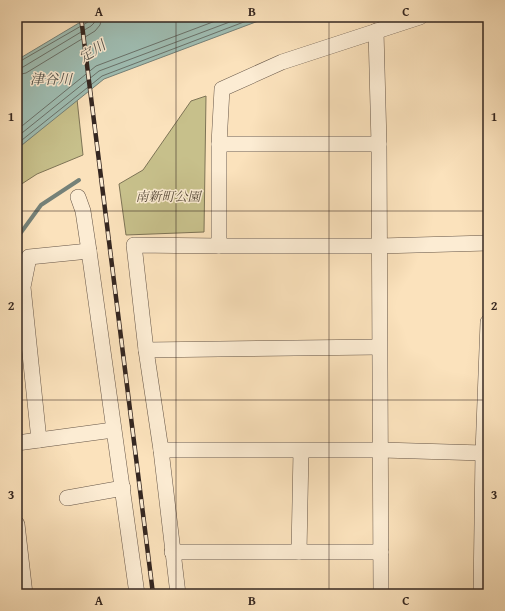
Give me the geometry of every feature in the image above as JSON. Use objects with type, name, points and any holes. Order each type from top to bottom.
[{"type":"street","points":[[219,246],[219,144],[222,89],[282,62],[420,17]]},
{"type":"street","points":[[376,31],[380,246],[379,347],[382,450],[381,594]]},
{"type":"street","points":[[219,144],[379,144]]},
{"type":"street","points":[[78,197],[83,211],[89,251],[137,594]]},
{"type":"street","points":[[178,594],[161,450],[146,350],[134,245],[380,246],[488,244]]},
{"type":"street","points":[[39,440],[23,287],[29,257],[89,251]]},
{"type":"street","points":[[481,594],[485,522],[482,453],[486,435],[488,322]]},
{"type":"street","points":[[146,350],[379,347]]},
{"type":"street","points":[[17,443],[113,430]]},
{"type":"street","points":[[161,450],[382,450],[482,453]]},
{"type":"street","points":[[299,552],[301,451]]},
{"type":"street","points":[[68,498],[123,488]]},
{"type":"street","points":[[17,524],[25,594]]},
{"type":"street","points":[[172,552],[381,552]]},
{"type":"green space","name":"南新町公園","points":[[206,96],[204,232],[126,235],[119,184],[143,170],[191,101]]},
{"type":"green space","points":[[77,99],[83,155],[37,174],[17,187],[17,149]]},
{"type":"water","name":"津谷川","points":[[89,17],[269,17],[104,79],[17,149],[17,60]]},
{"type":"waterway","points":[[17,238],[41,205],[79,180]]},
{"type":"railway","points":[[81,17],[153,594]]},
{"type":"water label","name":"定川","points":[[92,51]]}]
